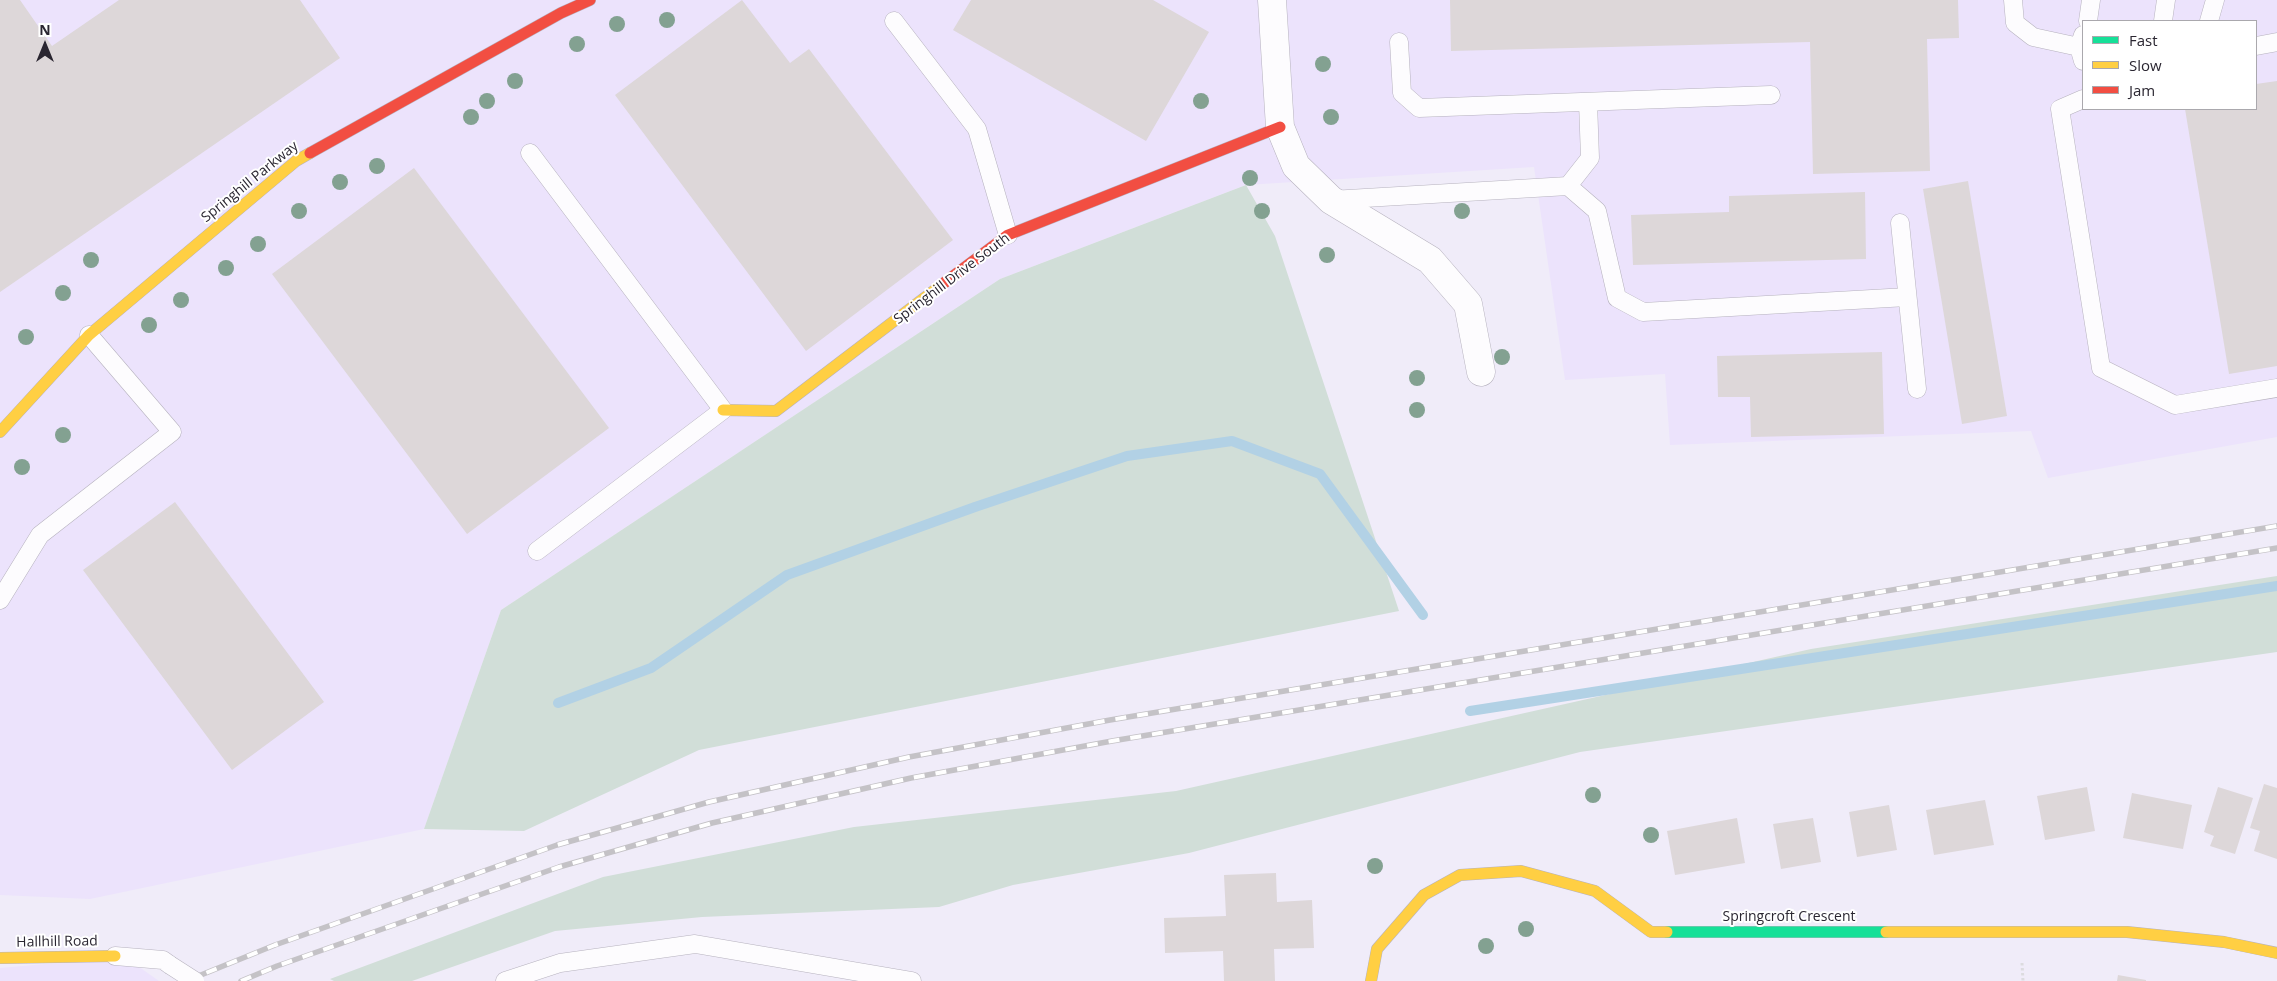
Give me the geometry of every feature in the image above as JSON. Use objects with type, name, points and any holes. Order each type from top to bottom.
[{"type":"street","name":"Springhill Parkway","points":[[0,432],[89,335],[296,161],[556,6],[590,0]]},
{"type":"street","points":[[1272,0],[1280,128],[1296,166],[1331,200],[1430,260],[1468,304],[1481,372]]},
{"type":"street","name":"Springhill Drive South","points":[[723,410],[776,411],[1008,235],[1280,128]]},
{"type":"street","name":"Springcroft Crescent","points":[[1371,981],[1377,949],[1424,895],[1460,875],[1521,871],[1595,891],[1651,932],[2127,932],[2224,942],[2277,953]]},
{"type":"street","name":"Hallhill Road","points":[[0,958],[115,956]]},
{"type":"lane","points":[[2013,0],[2015,23],[2033,37],[2082,48]]},
{"type":"lane","points":[[2088,20],[2091,0]]},
{"type":"lane","points":[[2163,20],[2166,0]]},
{"type":"lane","points":[[2209,20],[2215,0]]},
{"type":"lane","points":[[894,21],[977,129],[1008,235]]},
{"type":"lane","points":[[1399,42],[1402,93],[1419,108],[1771,95]]},
{"type":"lane","points":[[2257,46],[2277,42]]},
{"type":"lane","points":[[2082,99],[2060,109],[2101,368],[2175,405],[2277,388]]},
{"type":"lane","points":[[1568,186],[1590,158],[1588,102]]},
{"type":"lane","points":[[530,153],[723,410],[537,551]]},
{"type":"lane","points":[[1331,200],[1568,186],[1597,211],[1617,298],[1643,312],[1907,297]]},
{"type":"lane","points":[[1900,223],[1917,390]]},
{"type":"lane","points":[[0,600],[40,535],[172,432],[89,335]]},
{"type":"lane","points":[[505,981],[560,963],[695,944],[912,981]]},
{"type":"lane","points":[[115,956],[163,960],[195,981]]},
{"type":"shaded area","points":[[0,0],[2277,0],[2277,437],[2048,478],[2031,431],[1670,445],[1665,374],[1565,380],[1534,167],[1246,185],[1000,279],[501,610],[424,829],[90,899],[0,895]]},
{"type":"shaded area","points":[[1246,185],[1275,236],[1399,611],[699,750],[524,831],[424,829],[501,610],[1000,279]]},
{"type":"shaded area","points":[[2277,576],[2277,652],[1580,752],[1189,853],[1013,885],[939,907],[702,917],[555,931],[412,981],[334,981],[330,979],[603,877],[854,827],[1176,791],[1811,649]]},
{"type":"shaded area","points":[[114,958],[142,969],[159,981],[0,981],[0,968]]},
{"type":"building","points":[[0,0],[20,0],[52,46],[119,0],[300,0],[340,58],[0,292]]},
{"type":"building","points":[[742,0],[790,63],[809,49],[953,240],[806,351],[615,95]]},
{"type":"building","points":[[971,0],[1153,0],[1209,32],[1146,141],[953,30]]},
{"type":"building","points":[[1450,0],[1958,0],[1959,38],[1927,39],[1930,171],[1813,174],[1810,42],[1451,51]]},
{"type":"building","points":[[2277,81],[2277,366],[2229,374],[2185,110],[2257,110],[2257,84]]},
{"type":"building","points":[[414,168],[609,428],[467,534],[272,274]]},
{"type":"building","points":[[1968,181],[2007,416],[1962,424],[1923,189]]},
{"type":"building","points":[[1865,192],[1866,259],[1633,265],[1631,215],[1729,212],[1729,196]]},
{"type":"building","points":[[1882,352],[1884,434],[1751,437],[1750,397],[1718,397],[1717,356]]},
{"type":"building","points":[[175,502],[324,702],[232,770],[83,570]]},
{"type":"building","points":[[2264,784],[2277,788],[2277,859],[2254,851],[2260,831],[2250,828]]},
{"type":"building","points":[[2087,787],[2095,831],[2045,840],[2037,796]]},
{"type":"building","points":[[2218,787],[2253,798],[2235,854],[2210,846],[2214,836],[2204,832]]},
{"type":"building","points":[[2132,793],[2192,805],[2183,849],[2123,838]]},
{"type":"building","points":[[1985,800],[1994,845],[1934,855],[1926,810]]},
{"type":"building","points":[[1889,805],[1897,850],[1857,857],[1849,812]]},
{"type":"building","points":[[1737,818],[1745,863],[1675,875],[1667,831]]},
{"type":"building","points":[[1813,818],[1821,862],[1781,869],[1773,824]]},
{"type":"building","points":[[1276,873],[1277,902],[1312,900],[1314,948],[1274,949],[1275,981],[1224,981],[1223,951],[1165,953],[1164,918],[1226,916],[1224,875]]},
{"type":"building","points":[[2118,975],[2146,980],[2146,981],[2117,981]]},
{"type":"waterway","points":[[558,703],[651,668],[787,575],[975,507],[1127,456],[1232,441],[1320,474],[1423,615]]},
{"type":"waterway","points":[[1470,711],[2277,586]]},
{"type":"railway","points":[[186,981],[275,945],[557,845],[709,802],[909,757],[1110,720],[2277,526]]},
{"type":"railway","points":[[241,981],[277,966],[559,867],[712,823],[911,778],[1112,741],[2277,548]]},
{"type":"traffic: fast","points":[[1667,932],[1886,932]]},
{"type":"traffic: slow","points":[[0,432],[89,335],[296,161],[310,153]]},
{"type":"traffic: slow","points":[[723,410],[776,411],[940,286]]},
{"type":"traffic: slow","points":[[1371,981],[1377,949],[1424,895],[1460,875],[1521,871],[1595,891],[1651,932],[1667,932]]},
{"type":"traffic: slow","points":[[1886,932],[2127,932],[2224,942],[2277,953]]},
{"type":"traffic: slow","points":[[0,958],[115,956]]},
{"type":"traffic: jam","points":[[310,153],[561,13],[590,0]]},
{"type":"traffic: jam","points":[[940,286],[1008,235],[1280,127]]}]
